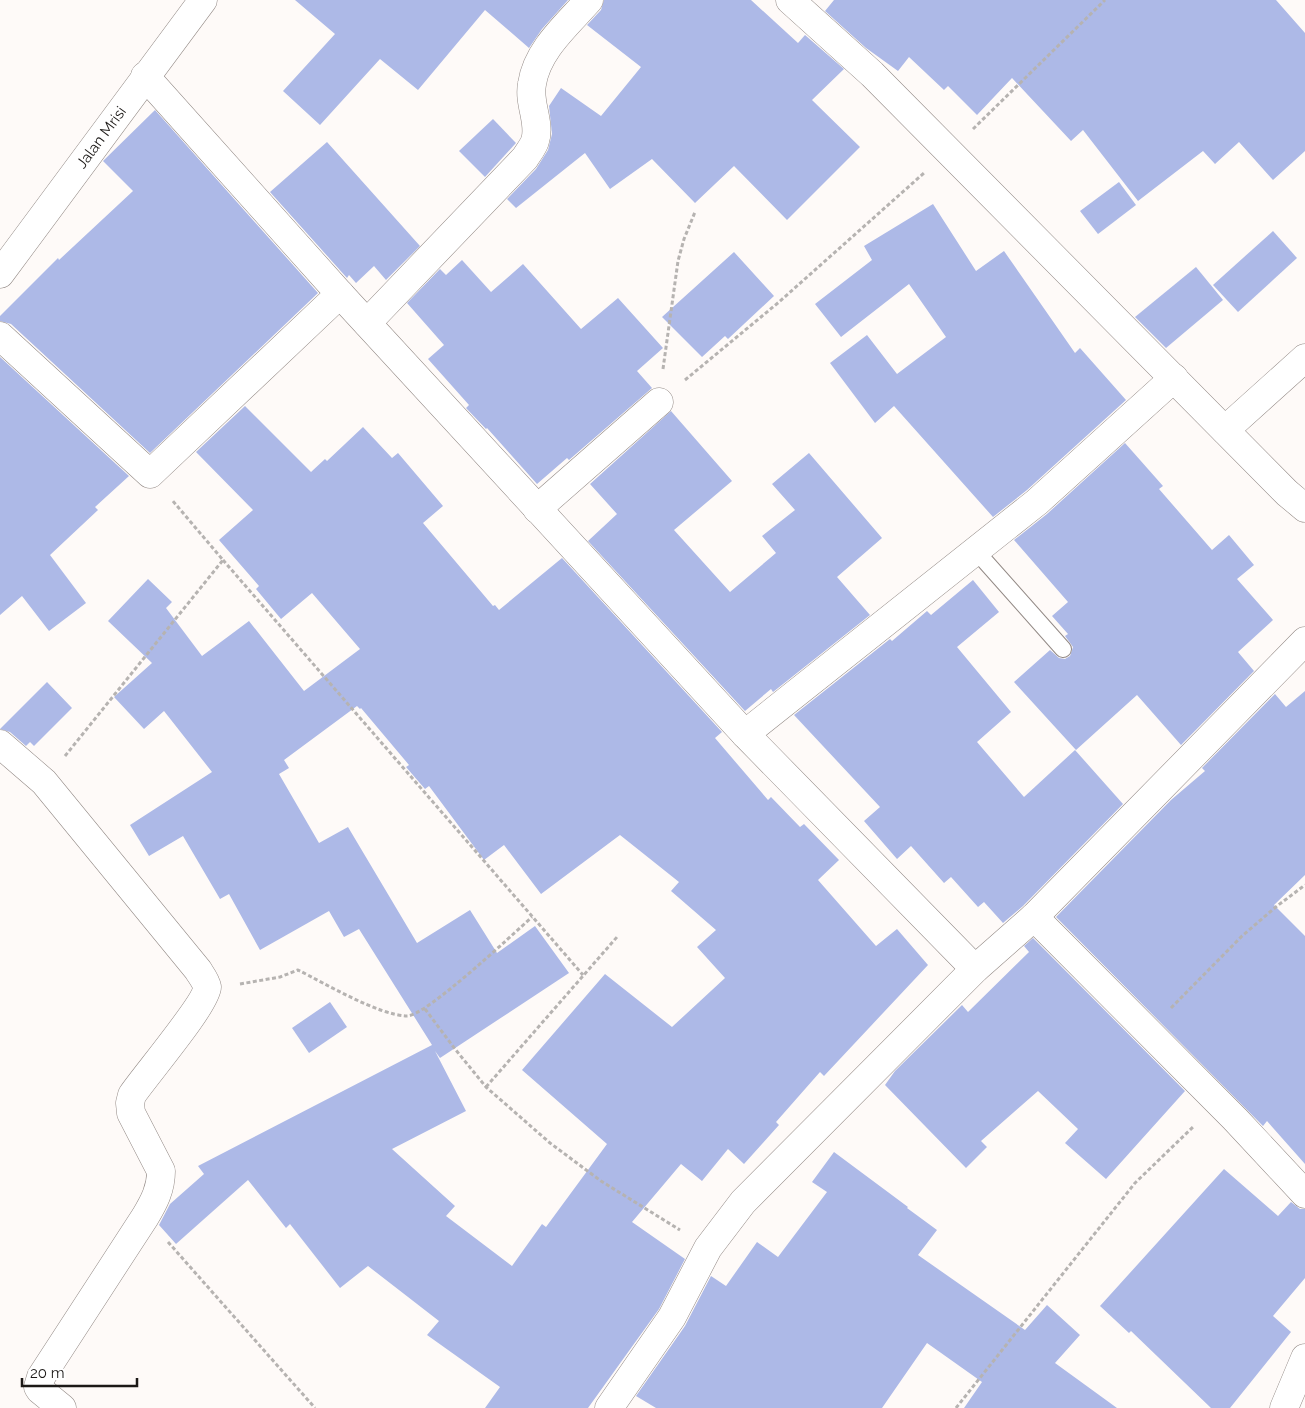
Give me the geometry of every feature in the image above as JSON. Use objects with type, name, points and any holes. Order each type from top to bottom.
[{"type":"street","name":"Jalan Mrisi","points":[[0,274],[203,0]]},
{"type":"street","points":[[367,323],[524,158],[535,142],[537,130],[531,87],[534,72],[542,53],[589,0]]},
{"type":"street","points":[[790,0],[872,74],[1287,493],[1305,508]]},
{"type":"street","points":[[145,76],[340,294],[745,734],[975,969]]},
{"type":"street","points":[[0,336],[150,474],[340,294]]},
{"type":"street","points":[[1225,430],[1305,358]]},
{"type":"street","points":[[745,734],[1037,502],[1174,378]]},
{"type":"street","points":[[538,509],[659,402]]},
{"type":"street","points":[[609,1408],[672,1317],[708,1248],[742,1202],[975,969],[1034,916],[1305,641]]},
{"type":"street","points":[[0,744],[44,782],[198,970],[205,981],[207,989],[198,1007],[132,1095],[130,1103],[131,1113],[161,1171],[161,1182],[158,1193],[145,1217],[41,1377],[38,1387],[40,1390],[62,1408]]},
{"type":"street","points":[[1034,916],[1218,1102],[1305,1194]]},
{"type":"street","points":[[1284,1408],[1305,1358]]},
{"type":"lane","points":[[976,551],[1063,649]]},
{"type":"path","points":[[659,402],[779,302],[949,152],[1105,0]]},
{"type":"path","points":[[659,402],[678,261],[684,239],[695,212]]},
{"type":"path","points":[[150,474],[583,975]]},
{"type":"path","points":[[44,782],[223,560]]},
{"type":"path","points":[[1148,1031],[1242,936],[1305,885]]},
{"type":"path","points":[[207,989],[264,981],[298,970],[356,999],[393,1014],[410,1016],[425,1009],[486,959],[532,917]]},
{"type":"path","points":[[486,1087],[617,937]]},
{"type":"path","points":[[425,1009],[486,1087],[550,1143],[601,1181],[708,1248]]},
{"type":"path","points":[[956,1408],[1135,1183],[1218,1102]]},
{"type":"path","points":[[145,1217],[315,1408]]},
{"type":"building","points":[[295,0],[568,0],[542,29],[529,48],[485,10],[418,90],[380,59],[320,125],[283,91],[335,34]]},
{"type":"building","points":[[604,0],[751,0],[798,43],[805,35],[844,69],[812,100],[860,147],[787,220],[734,166],[695,203],[652,159],[610,189],[585,153],[516,208],[507,199],[536,169],[548,150],[552,134],[549,106],[561,88],[601,116],[641,67],[587,25],[601,10]]},
{"type":"building","points":[[834,0],[1276,0],[1305,33],[1305,151],[1273,180],[1239,142],[1215,164],[1203,151],[1138,201],[1083,130],[1071,141],[1012,78],[977,115],[948,86],[944,90],[909,57],[898,71],[866,48],[825,11]]},
{"type":"building","points":[[155,110],[318,293],[150,453],[11,324],[0,321],[0,316],[58,258],[59,260],[133,191],[103,161]]},
{"type":"building","points":[[493,119],[516,143],[485,177],[459,151]]},
{"type":"building","points":[[327,142],[420,246],[386,280],[374,266],[356,283],[349,275],[347,278],[270,192]]},
{"type":"building","points":[[1119,182],[1136,205],[1098,234],[1080,211]]},
{"type":"building","points":[[933,204],[976,271],[1004,251],[1075,353],[1080,348],[1126,400],[1027,490],[993,517],[894,406],[875,423],[830,363],[867,335],[897,374],[946,337],[909,284],[841,337],[815,304],[872,260],[864,246]]},
{"type":"building","points":[[1273,231],[1297,258],[1238,312],[1213,285]]},
{"type":"building","points":[[734,252],[774,296],[728,339],[725,336],[702,357],[662,317]]},
{"type":"building","points":[[462,260],[491,292],[523,264],[581,329],[618,298],[663,348],[637,371],[652,388],[569,460],[567,458],[537,484],[487,428],[466,408],[469,405],[428,359],[444,345],[407,303],[440,269],[446,275]]},
{"type":"building","points":[[1196,267],[1223,300],[1166,348],[1135,317]]},
{"type":"building","points":[[0,357],[129,476],[95,507],[98,510],[50,555],[86,603],[49,631],[22,596],[0,615]]},
{"type":"building","points":[[245,406],[311,472],[325,459],[327,461],[363,427],[392,458],[398,453],[443,506],[423,523],[493,606],[495,605],[499,610],[562,558],[722,732],[715,738],[768,800],[771,797],[800,827],[804,824],[839,860],[818,880],[876,946],[897,929],[928,965],[824,1076],[820,1072],[776,1122],[779,1125],[744,1164],[728,1149],[702,1181],[681,1164],[632,1222],[685,1259],[659,1309],[588,1408],[485,1408],[500,1387],[427,1335],[439,1321],[368,1266],[340,1288],[290,1224],[286,1228],[248,1180],[176,1244],[159,1225],[170,1204],[204,1174],[198,1166],[432,1045],[359,929],[344,937],[329,911],[260,950],[229,894],[220,899],[183,836],[149,856],[130,825],[212,772],[164,711],[144,729],[114,697],[152,663],[108,621],[148,579],[172,602],[166,608],[202,656],[249,621],[304,691],[360,649],[312,593],[281,619],[256,589],[259,586],[219,540],[253,510],[196,452]],"holes":[[[357,706],[409,765],[406,767],[425,789],[429,786],[484,860],[504,845],[541,894],[620,835],[679,882],[671,891],[716,930],[697,947],[725,978],[672,1027],[605,974],[522,1070],[607,1144],[546,1227],[542,1224],[512,1266],[446,1216],[455,1206],[392,1149],[466,1111],[435,1051],[440,1058],[569,973],[535,926],[497,953],[470,910],[417,943],[348,827],[319,843],[279,774],[289,768],[284,760]]]},
{"type":"building","points":[[671,411],[732,481],[674,530],[730,592],[776,553],[762,536],[795,510],[772,484],[809,453],[882,538],[837,577],[870,615],[773,692],[771,689],[745,711],[588,541],[617,514],[590,484]]},
{"type":"building","points":[[1125,443],[1163,486],[1159,489],[1212,550],[1229,535],[1254,565],[1237,579],[1273,620],[1238,652],[1254,671],[1181,745],[1137,695],[1076,750],[1014,682],[1050,650],[1059,658],[1065,659],[1070,656],[1073,647],[1065,636],[1068,634],[1052,616],[1068,602],[1014,540],[1047,514]]},
{"type":"building","points":[[973,580],[999,612],[957,647],[1011,712],[977,742],[1024,797],[1075,750],[1123,804],[1023,906],[1003,923],[984,902],[978,907],[951,877],[944,883],[911,846],[897,859],[864,821],[880,807],[794,715],[890,639],[892,641],[927,611],[931,615]]},
{"type":"building","points":[[47,682],[72,708],[34,746],[30,742],[26,746],[10,732],[0,729]]},
{"type":"building","points":[[1305,691],[1305,875],[1274,905],[1305,936],[1305,1164],[1267,1121],[1263,1126],[1056,917],[1171,800],[1205,771],[1202,768],[1275,694],[1286,707]]},
{"type":"building","points":[[1033,938],[1185,1091],[1106,1179],[1065,1143],[1078,1129],[1038,1091],[981,1141],[987,1147],[966,1168],[885,1085],[895,1071],[962,1005],[968,1012],[1029,952],[1024,946]]},
{"type":"building","points":[[330,1002],[347,1027],[309,1053],[292,1028]]},
{"type":"building","points":[[834,1152],[937,1230],[918,1255],[1025,1330],[1047,1305],[1080,1335],[1055,1363],[1117,1408],[964,1408],[982,1382],[927,1343],[882,1408],[656,1408],[636,1396],[685,1326],[711,1276],[726,1286],[757,1242],[778,1257],[827,1192],[812,1182]]},
{"type":"building","points":[[1224,1169],[1278,1216],[1291,1202],[1300,1209],[1305,1209],[1305,1278],[1273,1316],[1291,1332],[1230,1408],[1211,1408],[1131,1331],[1129,1333],[1100,1306]]}]
